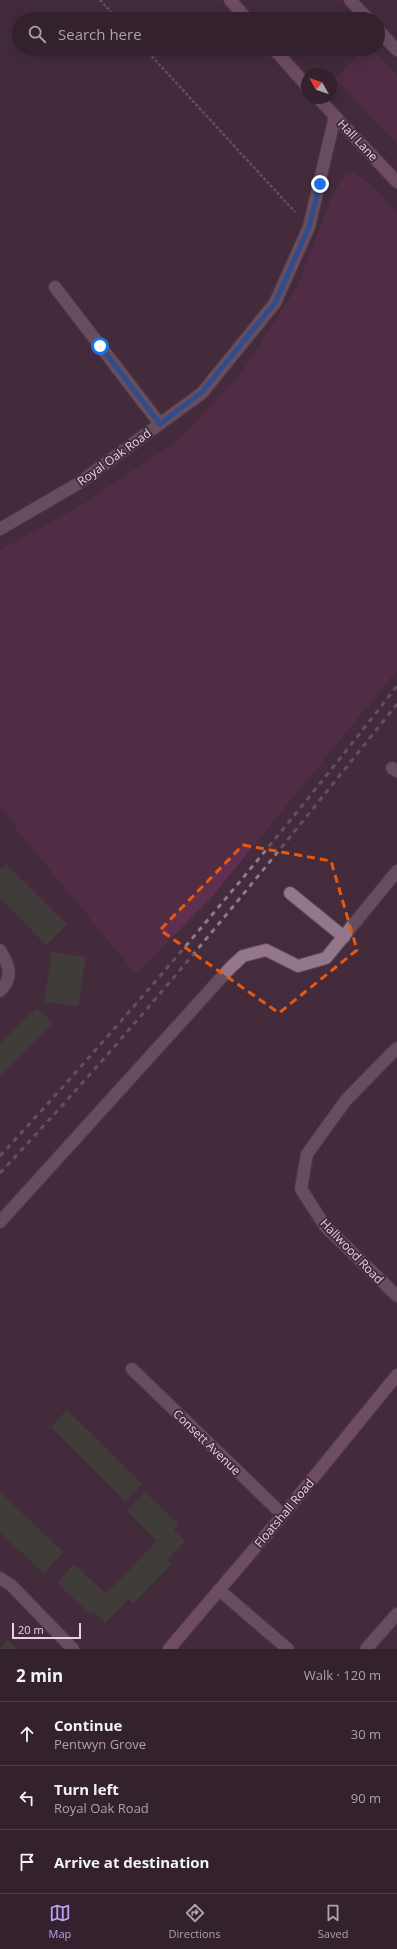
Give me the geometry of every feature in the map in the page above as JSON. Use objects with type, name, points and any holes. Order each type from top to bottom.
[{"type":"street","points":[[230,0],[241,12]]},
{"type":"street","points":[[350,0],[361,12]]},
{"type":"street","points":[[385,37],[397,50]]},
{"type":"street","points":[[280,56],[301,79]]},
{"type":"street","name":"Hall Lane","points":[[324,104],[397,182]]},
{"type":"street","name":"Royal Oak Road","points":[[0,529],[79,483],[202,392],[275,303],[309,227],[335,116]]},
{"type":"street","points":[[55,287],[160,424]]},
{"type":"street","points":[[0,1222],[230,968],[243,956],[266,950],[298,966],[326,958],[397,871]]},
{"type":"street","points":[[290,893],[344,937]]},
{"type":"street","points":[[0,950],[10,966],[7,984],[0,991]]},
{"type":"street","name":"Hallwood Road","points":[[397,1048],[346,1100],[307,1154],[301,1189],[324,1226],[397,1296]]},
{"type":"street","name":"Consett Avenue","points":[[132,1368],[283,1515]]},
{"type":"street","name":"Floatshall Road","points":[[169,1649],[283,1515],[397,1375]]},
{"type":"street","points":[[0,1578],[11,1586],[73,1649]]},
{"type":"street","points":[[219,1590],[288,1649]]},
{"type":"street","points":[[366,1649],[397,1614]]},
{"type":"path","points":[[100,0],[111,12]]},
{"type":"path","points":[[151,56],[309,227]]},
{"type":"highlighted area","points":[[243,845],[331,861],[357,950],[279,1013],[160,930]]},
{"type":"shaded area","points":[[357,56],[379,56],[397,75],[397,144],[337,81],[337,77]]},
{"type":"shaded area","points":[[353,173],[371,184],[397,213],[397,670],[211,898],[136,974],[17,830],[0,804],[0,550],[82,505],[179,440],[243,371],[298,285],[332,196],[344,176]]},
{"type":"building","points":[[6,864],[67,924],[46,945],[0,898],[0,870]]},
{"type":"building","points":[[52,952],[86,957],[78,1006],[44,1002]]},
{"type":"building","points":[[37,1008],[53,1023],[0,1076],[0,1045]]},
{"type":"building","points":[[67,1410],[142,1484],[125,1501],[51,1427]]},
{"type":"building","points":[[0,1492],[63,1552],[44,1573],[0,1532]]},
{"type":"building","points":[[145,1492],[178,1524],[174,1530],[185,1541],[167,1560],[171,1564],[133,1604],[128,1599],[105,1623],[93,1611],[90,1614],[57,1583],[74,1564],[106,1594],[157,1541],[127,1511]]},
{"type":"building","points":[[8,1640],[17,1649],[0,1649]]},
{"type":"railway","points":[[0,1156],[103,1042],[253,866],[397,686]]},
{"type":"railway","points":[[0,1173],[52,1117],[203,943],[397,704]]},
{"type":"route","points":[[100,346],[160,424],[202,392],[275,303],[309,227],[320,184]]}]
